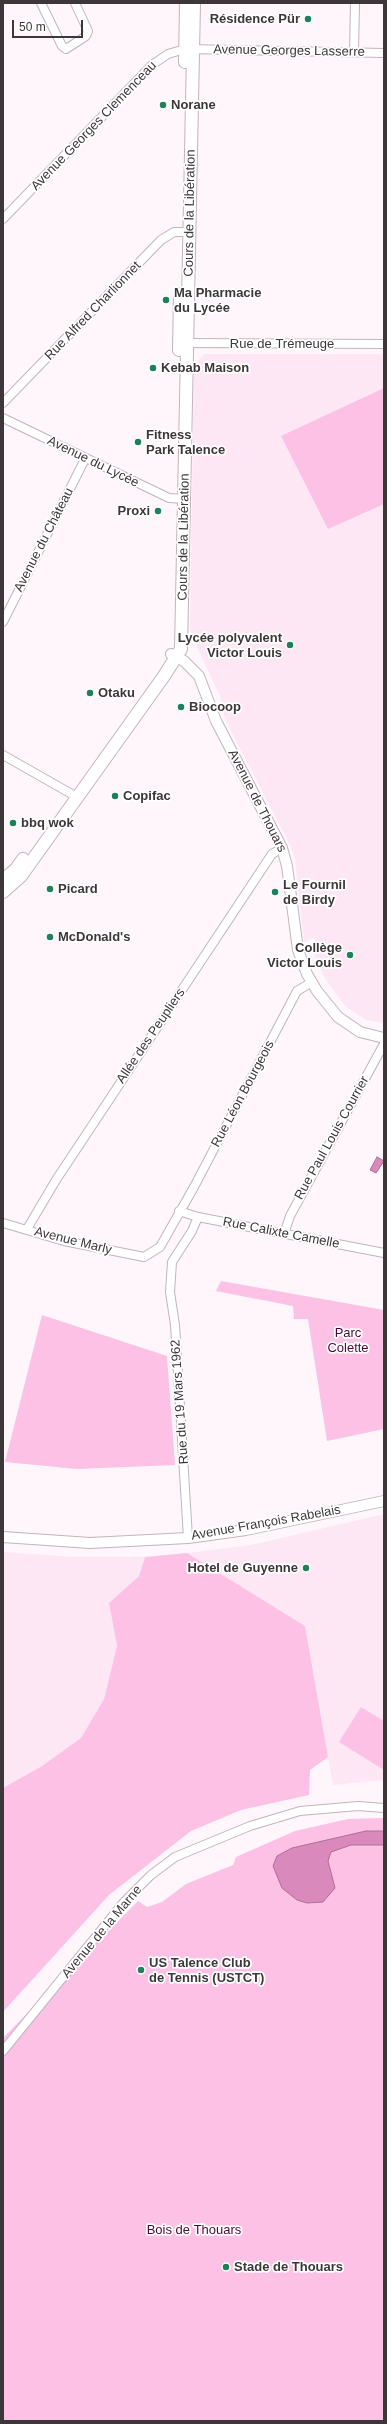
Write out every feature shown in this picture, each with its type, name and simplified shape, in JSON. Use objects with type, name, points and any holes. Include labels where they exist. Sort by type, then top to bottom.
[{"type":"main road","name":"Cours de la Libération","points":[[3,880],[16,869],[74,795],[174,656],[181,500],[184,343],[189,49],[186,3]]},
{"type":"main road","name":"Cours de la Libération","points":[[189,49],[194,3]]},
{"type":"main road","name":"Cours de la Libération","points":[[3,892],[21,876],[74,795]]},
{"type":"street","points":[[41,3],[62,46],[66,49],[86,36],[88,31],[75,3]]},
{"type":"street","points":[[354,52],[355,3]]},
{"type":"street","name":"Avenue Georges Lasserre","points":[[189,49],[384,53]]},
{"type":"street","name":"Avenue Georges Clemenceau","points":[[3,219],[160,57],[189,49]]},
{"type":"street","name":"Rue Alfred Charlionnet","points":[[3,403],[161,240],[174,232],[186,232]]},
{"type":"street","name":"Rue de Trémeuge","points":[[184,343],[384,344]]},
{"type":"street","name":"Avenue du Lycée","points":[[3,418],[85,458],[181,500]]},
{"type":"street","name":"Avenue du Château","points":[[3,622],[85,458]]},
{"type":"street","name":"Avenue de Thouars","points":[[174,656],[190,666],[199,676],[216,721],[282,848],[287,866],[298,950],[312,982],[333,1011],[348,1025],[368,1035],[384,1038]]},
{"type":"street","points":[[3,755],[74,795]]},
{"type":"street","name":"Allée des Peupliers","points":[[27,1229],[63,1169],[272,854],[282,848]]},
{"type":"street","name":"Rue Léon Bourgeois","points":[[144,1257],[160,1247],[179,1211],[194,1187],[297,991],[312,982]]},
{"type":"street","name":"Rue Paul Louis Courrier","points":[[284,1234],[290,1216],[384,1044]]},
{"type":"street","name":"Rue Calixte Camelle","points":[[179,1211],[198,1217],[384,1253]]},
{"type":"street","name":"Rue du 19 Mars 1962","points":[[188,1538],[175,1325],[170,1292],[171,1266],[179,1250],[192,1231],[198,1217]]},
{"type":"street","name":"Avenue Marly","points":[[3,1223],[64,1241],[144,1257]]},
{"type":"street","name":"Avenue François Rabelais","points":[[3,1537],[90,1543],[188,1538],[246,1530],[384,1501]]},
{"type":"street","name":"Avenue de la Marne","points":[[3,2051],[124,1902],[151,1875],[176,1857],[250,1826],[300,1811],[358,1806],[384,1808]]},
{"type":"shaded area","name":"Lycée polyvalent Victor Louis","points":[[204,354],[384,354],[384,1023],[366,1020],[345,1006],[326,980],[318,964],[312,947],[317,945],[314,938],[304,942],[295,858],[290,845],[225,719],[220,696],[190,629],[194,365]]},
{"type":"shaded area","points":[[377,1157],[384,1161],[376,1173],[370,1170]]},
{"type":"shaded area","points":[[384,1514],[384,1780],[333,1785],[305,1626],[187,1553],[251,1545]]},
{"type":"shaded area","points":[[3,1552],[74,1557],[145,1557],[139,1576],[109,1603],[117,1646],[104,1699],[81,1738],[42,1766],[3,1788]]},
{"type":"shaded area","points":[[366,1831],[384,1831],[384,1845],[351,1845],[331,1852],[328,1861],[335,1888],[323,1902],[307,1903],[297,1900],[282,1888],[273,1866],[277,1856],[292,1848]]},
{"type":"green space","points":[[384,388],[384,504],[328,529],[281,436]]},
{"type":"green space","name":"Parc Colette","points":[[221,1281],[384,1310],[384,1429],[327,1441],[308,1319],[294,1319],[293,1306],[216,1291]]},
{"type":"green space","points":[[42,1315],[167,1356],[175,1465],[77,1469],[5,1462]]},
{"type":"green space","points":[[187,1553],[305,1626],[328,1757],[310,1770],[309,1795],[241,1810],[191,1831],[109,1895],[3,2012],[3,1788],[42,1766],[81,1738],[104,1699],[117,1646],[109,1603],[139,1576],[145,1557]]},
{"type":"green space","points":[[361,1707],[384,1721],[384,1770],[339,1742]]},
{"type":"green space","name":"Bois de Thouars","points":[[384,1818],[384,2421],[3,2421],[3,2038],[138,1901],[147,1907],[162,1902],[186,1884],[233,1865],[236,1857],[295,1831],[348,1819]]},
{"type":"place","name":"Résidence Pür","points":[[308,19]]},
{"type":"place","name":"Norane","points":[[163,105]]},
{"type":"place","name":"Ma Pharmacie du Lycée","points":[[166,300]]},
{"type":"place","name":"Kebab Maison","points":[[153,368]]},
{"type":"place","name":"Fitness Park Talence","points":[[138,442]]},
{"type":"place","name":"Proxi","points":[[158,511]]},
{"type":"place","name":"Lycée polyvalent Victor Louis","points":[[290,645]]},
{"type":"place","name":"Otaku","points":[[90,693]]},
{"type":"place","name":"Biocoop","points":[[181,707]]},
{"type":"place","name":"Copifac","points":[[115,796]]},
{"type":"place","name":"bbq wok","points":[[13,823]]},
{"type":"place","name":"Picard","points":[[50,889]]},
{"type":"place","name":"Le Fournil de Birdy","points":[[275,892]]},
{"type":"place","name":"McDonald's","points":[[50,937]]},
{"type":"place","name":"Collège Victor Louis","points":[[350,955]]},
{"type":"place","name":"Hotel de Guyenne","points":[[306,1568]]},
{"type":"place","name":"US Talence Club de Tennis (USTCT)","points":[[141,1970]]},
{"type":"place","name":"Stade de Thouars","points":[[226,2267]]}]
